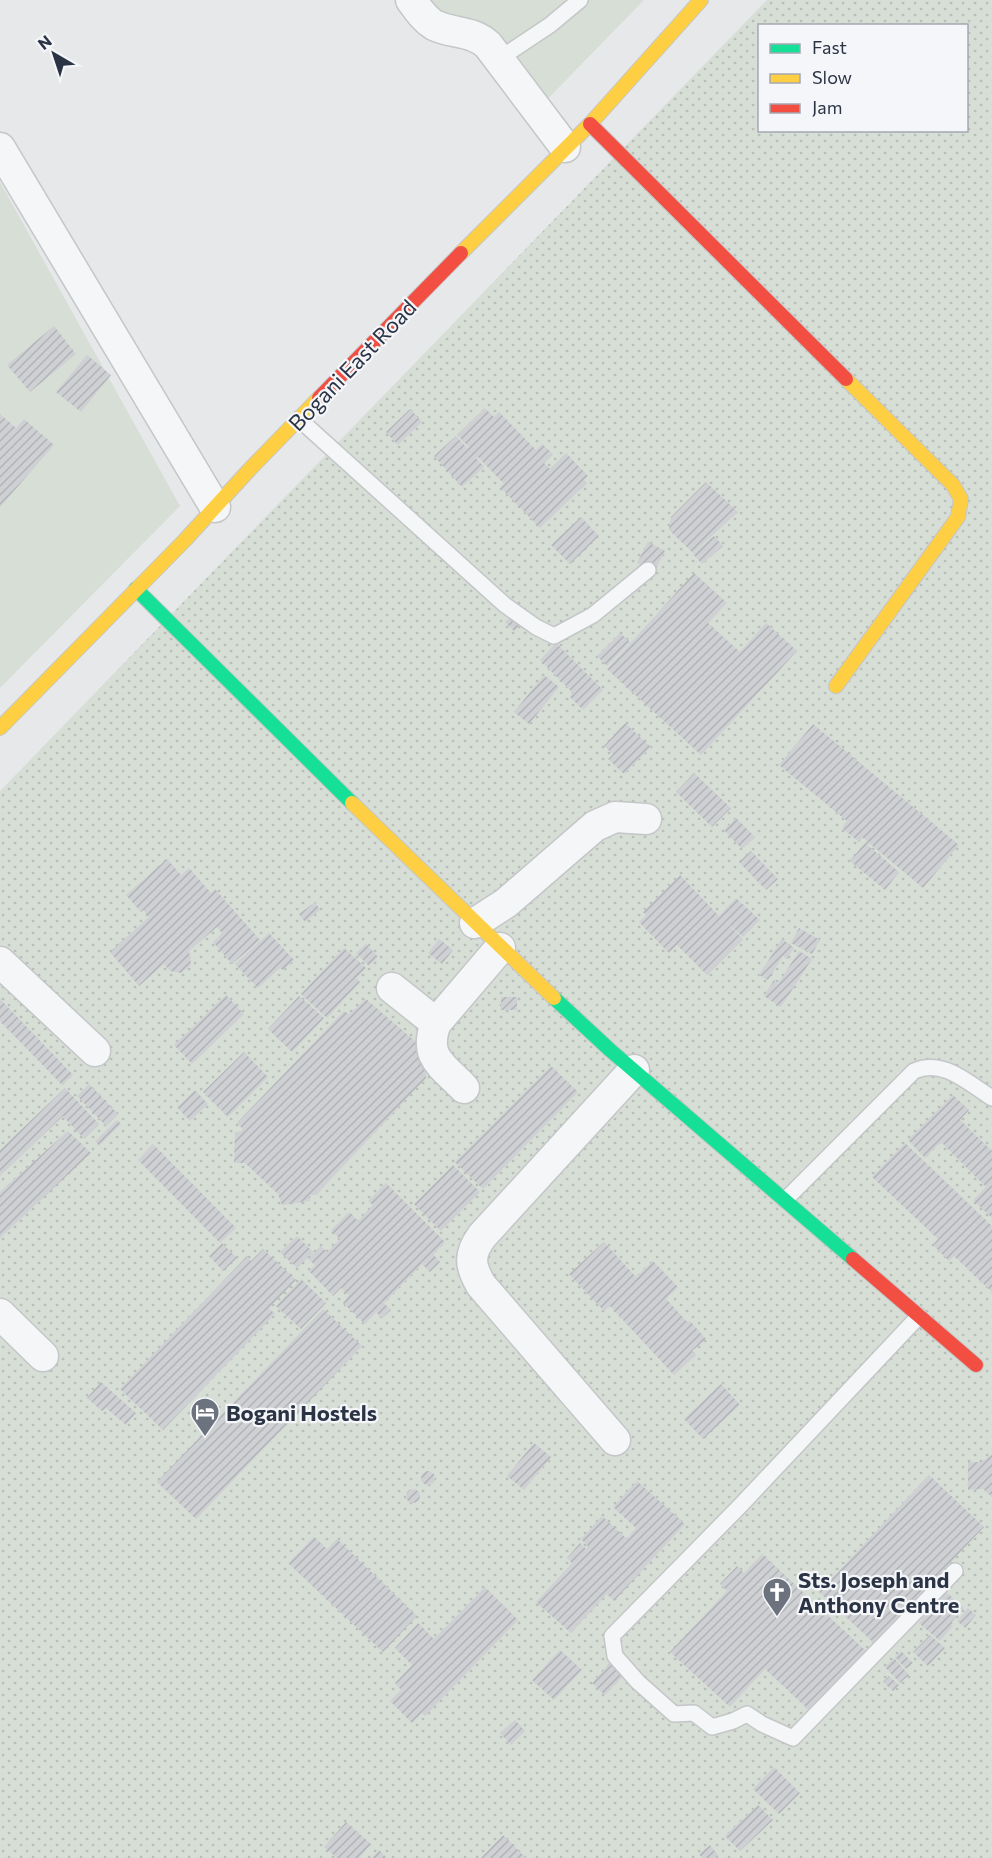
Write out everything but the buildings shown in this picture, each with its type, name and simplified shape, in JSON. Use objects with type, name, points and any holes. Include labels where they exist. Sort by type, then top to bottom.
[{"type":"street","points":[[411,0],[429,22],[441,28],[476,36],[488,45],[565,147]]},
{"type":"street","name":"Bogani East Road","points":[[0,728],[299,419],[590,124],[701,0]]},
{"type":"street","points":[[590,124],[954,485],[961,499],[961,508],[954,522],[836,686]]},
{"type":"street","points":[[0,148],[215,507]]},
{"type":"street","points":[[136,589],[500,948],[634,1070],[976,1365]]},
{"type":"street","points":[[474,923],[506,903],[595,826],[615,817],[646,819]]},
{"type":"street","points":[[464,1088],[439,1062],[431,1049],[431,1037],[436,1023],[500,948]]},
{"type":"street","points":[[0,962],[95,1051]]},
{"type":"street","points":[[392,988],[436,1023]]},
{"type":"street","points":[[615,1440],[481,1285],[473,1271],[472,1261],[476,1245],[482,1236],[634,1070]]},
{"type":"street","points":[[0,1314],[43,1356]]},
{"type":"lane","points":[[499,58],[550,25],[580,0]]},
{"type":"lane","points":[[299,419],[506,604],[536,627],[554,636],[592,615],[648,570]]},
{"type":"lane","points":[[785,1200],[915,1071],[925,1066],[950,1071],[992,1098]]},
{"type":"lane","points":[[919,1316],[739,1508],[612,1636],[615,1656],[638,1682],[674,1714],[694,1713],[711,1726],[733,1721],[747,1714],[762,1724],[793,1738],[955,1572]]},
{"type":"shaded area","points":[[431,0],[644,0],[527,120]]},
{"type":"shaded area","points":[[767,0],[992,0],[992,1858],[0,1858],[0,791]]},
{"type":"shaded area","points":[[0,182],[180,506],[0,688]]},
{"type":"traffic: fast","points":[[136,589],[352,803]]},
{"type":"traffic: fast","points":[[554,998],[610,1050],[853,1259]]},
{"type":"traffic: slow","points":[[461,253],[590,124],[701,0]]},
{"type":"traffic: slow","points":[[836,686],[958,517],[961,499],[953,485],[846,379]]},
{"type":"traffic: slow","points":[[0,728],[185,540],[319,398]]},
{"type":"traffic: slow","points":[[352,803],[554,998]]},
{"type":"traffic: jam","points":[[590,124],[846,379]]},
{"type":"traffic: jam","points":[[319,398],[461,253]]},
{"type":"traffic: jam","points":[[853,1259],[976,1365]]},
{"type":"place","name":"Bogani Hostels","points":[[205,1438]]},
{"type":"place","name":"Sts. Joseph and Anthony Centre","points":[[777,1618]]}]
